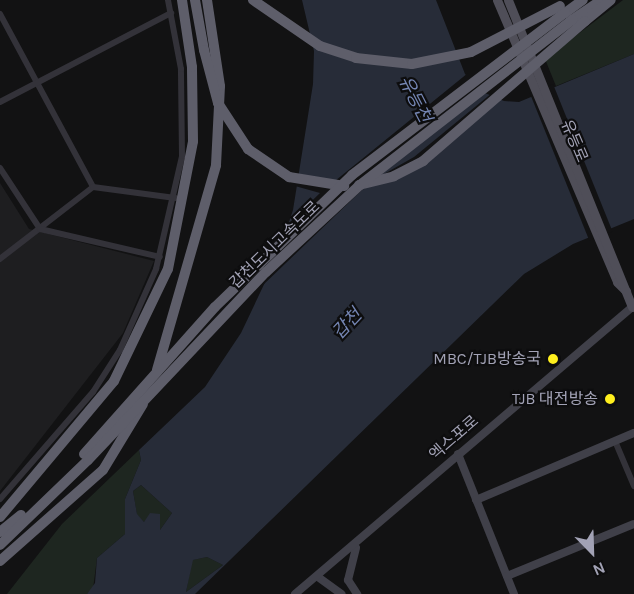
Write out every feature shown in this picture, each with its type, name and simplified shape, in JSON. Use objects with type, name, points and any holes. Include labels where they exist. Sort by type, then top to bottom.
[{"type":"highway","points":[[0,517],[114,381],[168,269],[193,141],[192,68],[182,0]]},
{"type":"highway","points":[[195,0],[204,50],[218,103],[248,149],[304,182],[356,186],[394,176],[423,161],[611,0]]},
{"type":"highway","points":[[0,561],[103,470],[130,433],[171,339],[210,195],[219,134],[219,70],[207,0]]},
{"type":"highway","points":[[253,0],[320,46],[365,60],[412,64],[471,52],[566,13],[570,0]]},
{"type":"highway","name":"갑천도시고속도로","points":[[0,545],[86,457],[215,307],[352,176],[583,0]]},
{"type":"highway","name":"갑천도시고속도로","points":[[566,13],[602,0]]},
{"type":"highway","name":"갑천도시고속도로","points":[[0,532],[86,457]]},
{"type":"main road","name":"유등로","points":[[497,0],[617,282],[626,291]]},
{"type":"main road","name":"유등로","points":[[508,0],[633,309]]},
{"type":"street","points":[[0,499],[62,430],[120,350],[160,256],[175,198],[184,108],[168,0]]},
{"type":"street","points":[[0,102],[171,13]]},
{"type":"street","points":[[0,14],[93,186]]},
{"type":"street","points":[[0,168],[40,229],[160,256]]},
{"type":"street","points":[[0,259],[93,186],[175,198]]},
{"type":"street","name":"엑스포로","points":[[295,594],[358,544],[458,454],[633,309]]},
{"type":"street","points":[[476,500],[634,433]]},
{"type":"street","points":[[615,441],[634,486]]},
{"type":"street","points":[[458,454],[514,594]]},
{"type":"street","points":[[507,576],[634,524]]},
{"type":"street","points":[[357,594],[348,571],[358,544]]},
{"type":"street","points":[[318,577],[342,594]]},
{"type":"shaded area","points":[[623,0],[634,0],[634,54],[556,86],[545,59]]},
{"type":"shaded area","points":[[0,183],[29,229],[154,261],[123,333],[0,491]]},
{"type":"shaded area","points":[[139,450],[141,460],[125,499],[128,525],[125,534],[97,558],[93,589],[87,594],[7,594],[62,524]]},
{"type":"shaded area","points":[[141,485],[172,513],[160,530],[160,515],[144,522],[137,515],[133,491]]},
{"type":"shaded area","points":[[207,557],[223,565],[186,592],[192,560]]},
{"type":"water","points":[[302,0],[436,0],[465,74],[485,93],[504,101],[519,102],[634,54],[634,219],[573,244],[524,274],[195,594],[87,594],[95,583],[97,558],[125,534],[125,499],[141,460],[139,450],[205,387],[241,333],[278,255],[293,210],[313,84],[314,51]],"holes":[[[141,485],[172,513],[160,530],[160,514],[150,513],[144,522],[137,514],[133,491]],[[207,557],[223,565],[186,592],[193,560]]]},
{"type":"pier","points":[[468,73],[485,90],[377,178],[414,157],[492,93],[500,96],[422,162],[363,189],[262,286],[283,229],[320,193],[295,186],[297,177],[330,185]]},
{"type":"pier","points":[[553,84],[613,231],[589,241],[530,93]]},
{"type":"place","name":"MBC/TJB방송국","points":[[553,359]]},
{"type":"place","name":"TJB 대전방송","points":[[610,399]]},
{"type":"water label","name":"유등천","points":[[415,99]]},
{"type":"water label","name":"갑천","points":[[347,324]]}]
